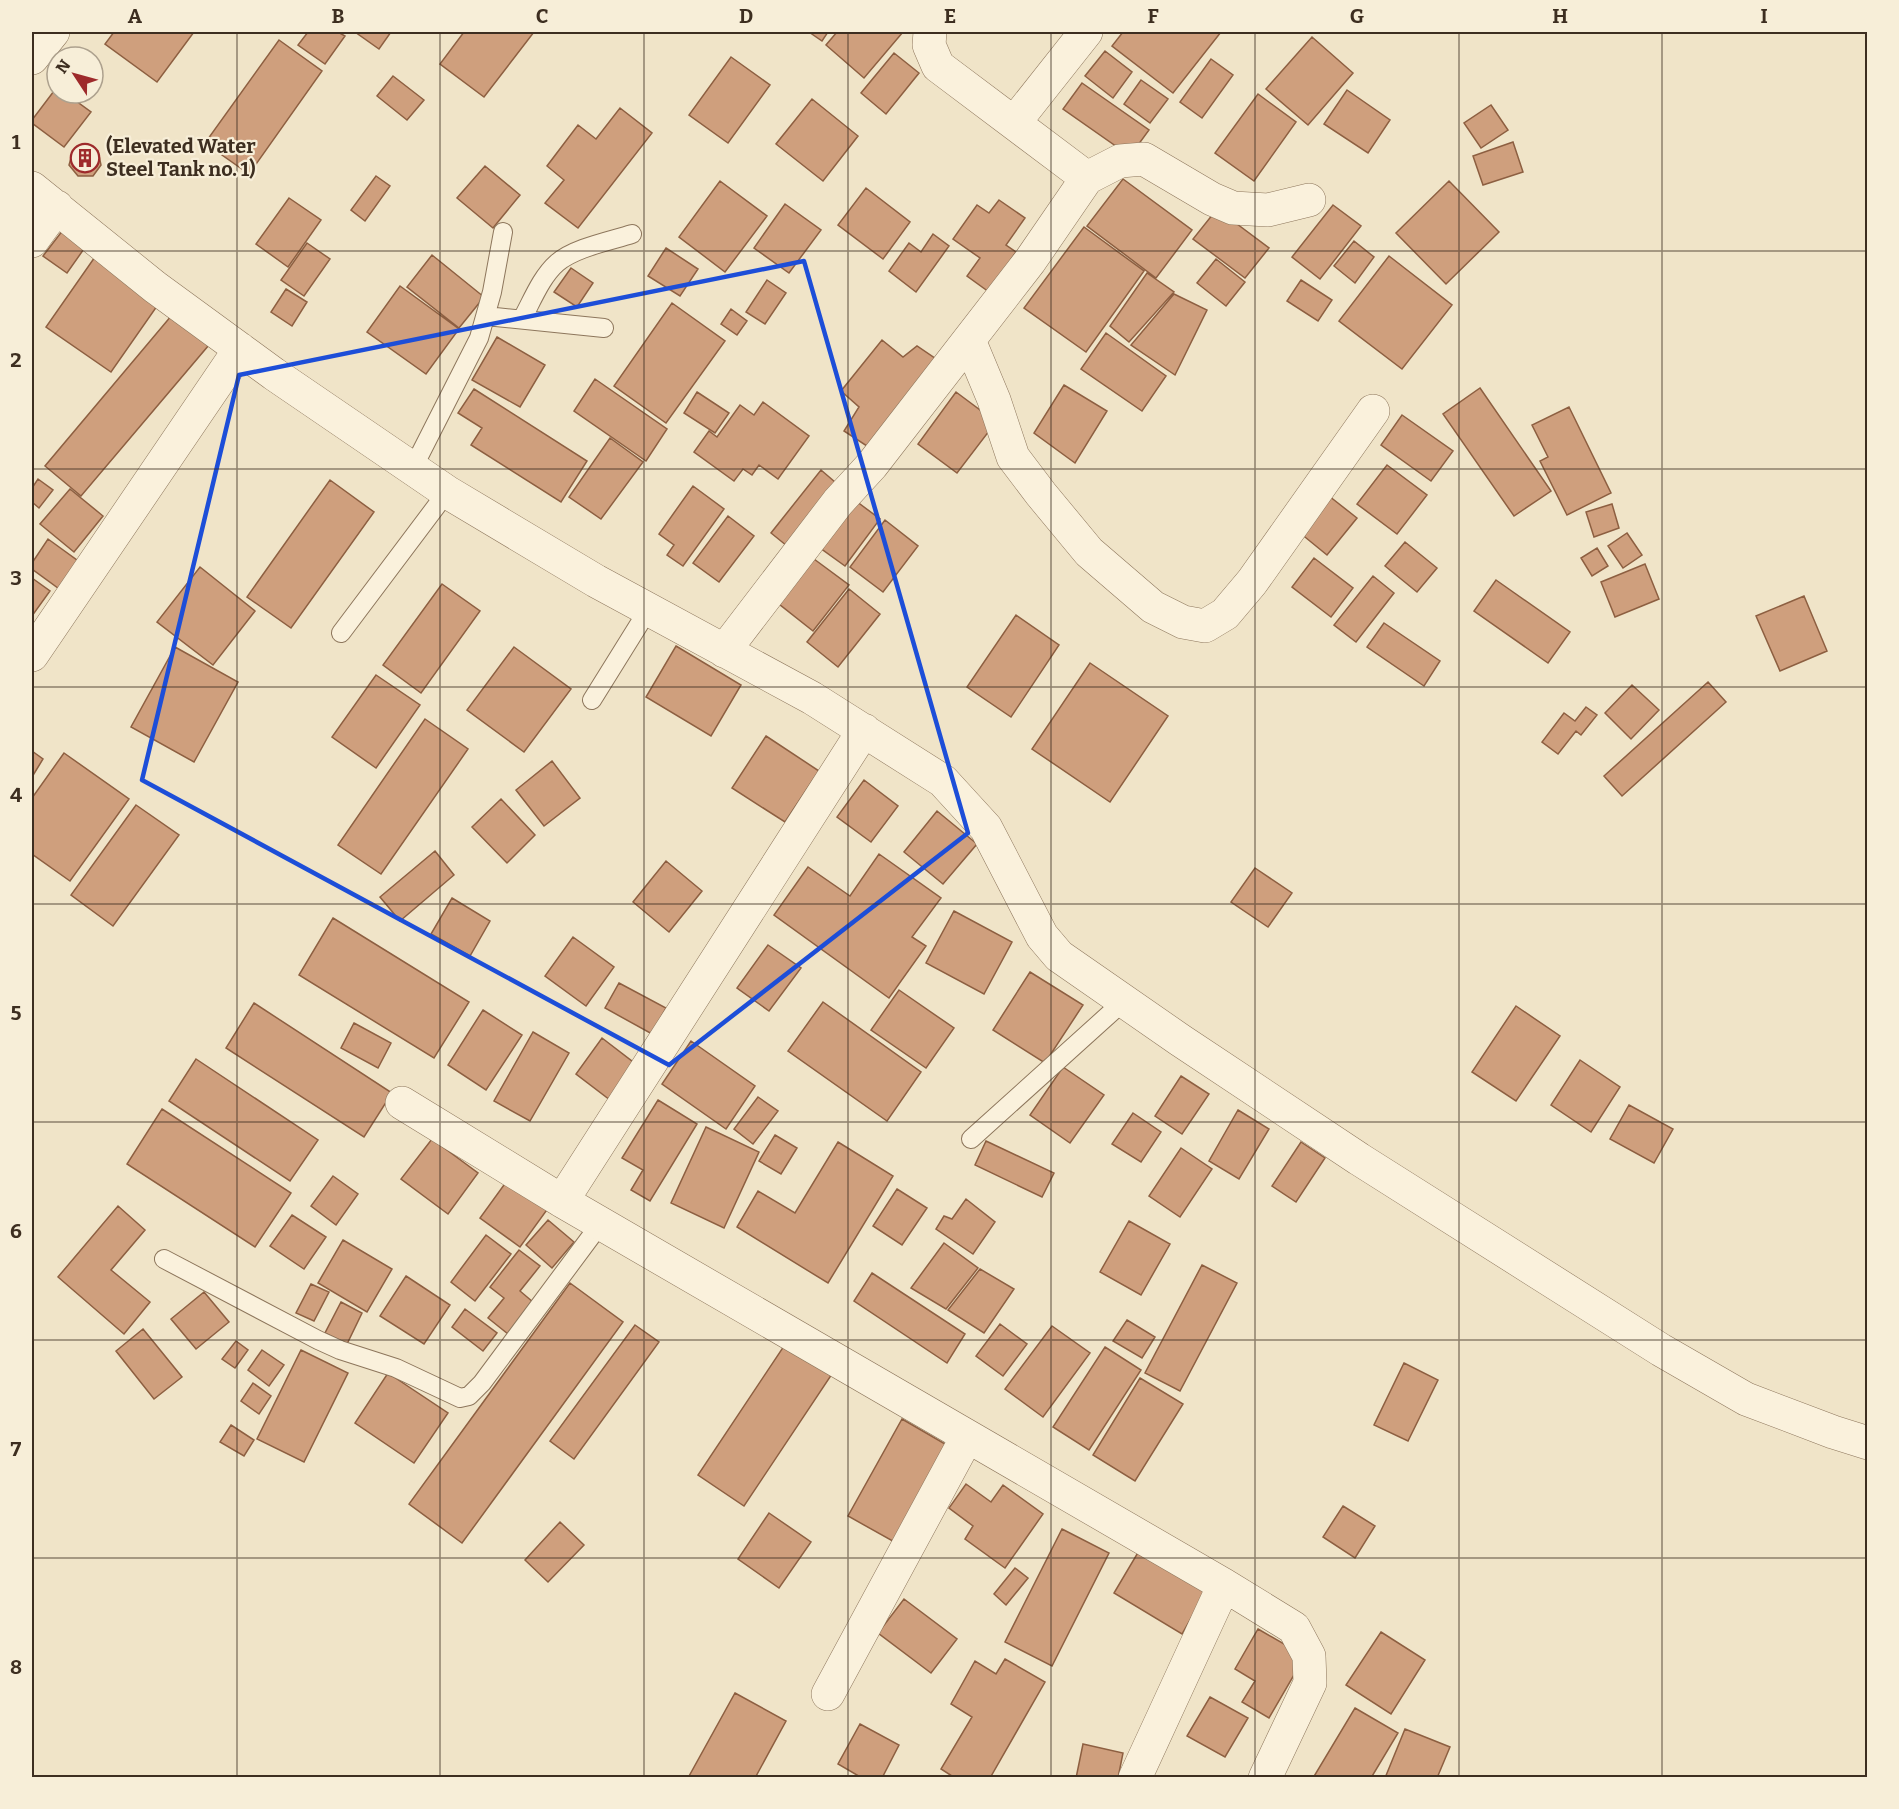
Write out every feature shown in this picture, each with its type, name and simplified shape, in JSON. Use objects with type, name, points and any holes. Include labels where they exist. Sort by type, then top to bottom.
[{"type":"street","points":[[32,58],[53,32]]},
{"type":"street","points":[[930,32],[929,45],[938,66],[1087,178]]},
{"type":"street","points":[[1014,123],[1086,32]]},
{"type":"street","points":[[724,651],[838,502],[872,465],[1030,261],[1087,178],[1120,161],[1144,159],[1212,199],[1233,208],[1268,210],[1309,200]]},
{"type":"street","points":[[32,188],[155,287],[240,349],[447,492],[648,610],[812,698],[943,781],[986,828],[1042,936],[1059,956],[1124,1001],[1359,1159],[1661,1350],[1746,1399],[1868,1443]]},
{"type":"street","points":[[32,242],[57,207]]},
{"type":"street","points":[[969,340],[994,400],[1013,457],[1041,494],[1089,552],[1153,607],[1183,622],[1205,626],[1225,614],[1252,582],[1373,411]]},
{"type":"street","points":[[32,655],[240,349]]},
{"type":"street","points":[[562,1201],[864,730]]},
{"type":"street","points":[[402,1104],[562,1201],[1224,1585],[1294,1628],[1309,1656],[1310,1683],[1265,1778]]},
{"type":"street","points":[[828,1694],[967,1437]]},
{"type":"street","points":[[1134,1778],[1224,1585]]},
{"type":"lane","points":[[413,468],[478,338],[492,292],[503,232]]},
{"type":"lane","points":[[522,319],[542,282],[557,263],[576,252],[632,234]]},
{"type":"lane","points":[[486,316],[604,328]]},
{"type":"lane","points":[[341,633],[447,492]]},
{"type":"lane","points":[[592,700],[648,610]]},
{"type":"lane","points":[[971,1138],[1124,1001]]},
{"type":"lane","points":[[164,1259],[325,1343],[396,1368],[460,1398],[470,1396],[483,1383],[601,1223]]},
{"type":"highlighted area","points":[[804,261],[968,833],[669,1065],[142,780],[239,375]]},
{"type":"building","points":[[114,32],[194,32],[157,82],[105,44]]},
{"type":"building","points":[[308,32],[338,32],[345,36],[325,64],[298,45]]},
{"type":"building","points":[[355,32],[391,32],[379,49]]},
{"type":"building","points":[[464,32],[534,32],[484,97],[440,64]]},
{"type":"building","points":[[809,32],[828,32],[822,41]]},
{"type":"building","points":[[837,32],[903,32],[864,78],[826,45]]},
{"type":"building","points":[[1123,32],[1221,32],[1173,93],[1112,46]]},
{"type":"building","points":[[1312,37],[1353,73],[1308,125],[1266,89]]},
{"type":"building","points":[[279,40],[322,71],[249,174],[205,143]]},
{"type":"building","points":[[1105,51],[1132,72],[1113,98],[1085,76]]},
{"type":"building","points":[[894,53],[919,73],[886,114],[861,93]]},
{"type":"building","points":[[731,57],[770,85],[728,143],[689,115]]},
{"type":"building","points":[[1211,59],[1233,75],[1202,118],[1180,102]]},
{"type":"building","points":[[393,76],[424,100],[407,120],[377,96]]},
{"type":"building","points":[[1141,80],[1168,99],[1150,123],[1124,104]]},
{"type":"building","points":[[1082,83],[1149,130],[1130,156],[1063,109]]},
{"type":"building","points":[[1347,90],[1390,120],[1368,153],[1324,124]]},
{"type":"building","points":[[1258,94],[1296,122],[1254,181],[1215,153]]},
{"type":"building","points":[[812,99],[858,136],[823,181],[776,144]]},
{"type":"building","points":[[45,103],[45,105],[81,105],[91,112],[64,147],[32,123]]},
{"type":"building","points":[[1491,105],[1508,130],[1481,148],[1464,123]]},
{"type":"building","points":[[620,108],[652,133],[578,228],[545,203],[564,180],[547,166],[578,125],[596,139]]},
{"type":"building","points":[[1513,142],[1523,172],[1483,185],[1473,156]]},
{"type":"building","name":"(Elevated Water Steel Tank no. 1)","points":[[86,145],[98,151],[101,165],[93,176],[78,176],[69,165],[73,151]]},
{"type":"building","points":[[485,166],[520,195],[493,228],[457,198]]},
{"type":"building","points":[[376,176],[390,186],[365,221],[351,210]]},
{"type":"building","points":[[1123,179],[1192,230],[1156,278],[1087,226]]},
{"type":"building","points":[[720,181],[767,216],[725,272],[679,237]]},
{"type":"building","points":[[1449,181],[1499,232],[1446,284],[1396,233]]},
{"type":"building","points":[[866,188],[910,222],[883,259],[838,225]]},
{"type":"building","points":[[289,198],[321,220],[288,267],[256,244]]},
{"type":"building","points":[[999,200],[1025,218],[1006,245],[1016,252],[989,292],[967,276],[980,258],[953,239],[977,205],[989,213]]},
{"type":"building","points":[[785,204],[821,230],[789,273],[754,248]]},
{"type":"building","points":[[1333,205],[1361,226],[1320,279],[1292,257]]},
{"type":"building","points":[[1217,209],[1269,248],[1245,278],[1193,239]]},
{"type":"building","points":[[1084,227],[1144,271],[1086,352],[1024,308]]},
{"type":"building","points":[[63,230],[86,246],[67,273],[43,256]]},
{"type":"building","points":[[933,234],[949,246],[916,292],[889,271],[909,243],[921,252]]},
{"type":"building","points":[[1354,241],[1374,257],[1355,283],[1334,266]]},
{"type":"building","points":[[307,243],[330,259],[304,296],[281,280]]},
{"type":"building","points":[[666,248],[698,269],[680,296],[648,276]]},
{"type":"building","points":[[97,254],[162,299],[111,372],[46,327]]},
{"type":"building","points":[[432,255],[484,297],[459,328],[407,287]]},
{"type":"building","points":[[1389,256],[1452,305],[1402,369],[1339,321]]},
{"type":"building","points":[[1216,259],[1245,282],[1226,306],[1197,283]]},
{"type":"building","points":[[571,268],[593,283],[577,307],[554,292]]},
{"type":"building","points":[[1147,273],[1174,292],[1129,342],[1110,326]]},
{"type":"building","points":[[767,280],[786,293],[765,324],[746,312]]},
{"type":"building","points":[[1301,280],[1332,300],[1318,321],[1287,301]]},
{"type":"building","points":[[400,286],[459,329],[426,374],[367,332]]},
{"type":"building","points":[[286,289],[307,302],[292,326],[271,312]]},
{"type":"building","points":[[1174,294],[1207,310],[1175,375],[1131,345]]},
{"type":"building","points":[[672,303],[725,341],[666,423],[614,386]]},
{"type":"building","points":[[177,309],[214,339],[81,496],[45,466]]},
{"type":"building","points":[[731,309],[747,321],[737,335],[721,324]]},
{"type":"building","points":[[1106,333],[1166,376],[1142,411],[1081,369]]},
{"type":"building","points":[[497,337],[545,365],[520,407],[472,380]]},
{"type":"building","points":[[882,340],[903,357],[917,346],[942,363],[876,452],[844,431],[859,407],[841,391]]},
{"type":"building","points":[[595,379],[667,429],[646,461],[574,411]]},
{"type":"building","points":[[1064,385],[1107,411],[1075,463],[1034,433]]},
{"type":"building","points":[[1480,388],[1551,491],[1514,516],[1443,414]]},
{"type":"building","points":[[474,389],[587,461],[561,502],[471,445],[482,428],[458,413]]},
{"type":"building","points":[[697,392],[729,413],[715,433],[684,413]]},
{"type":"building","points":[[956,392],[996,422],[957,473],[918,444]]},
{"type":"building","points":[[763,402],[809,436],[778,479],[759,465],[752,475],[743,469],[734,481],[694,452],[709,431],[717,437],[740,405],[754,415]]},
{"type":"building","points":[[1569,407],[1611,493],[1567,515],[1540,461],[1548,457],[1532,425]]},
{"type":"building","points":[[1402,415],[1453,451],[1431,481],[1381,445]]},
{"type":"building","points":[[610,438],[643,462],[601,519],[569,497]]},
{"type":"building","points":[[1387,465],[1427,495],[1397,534],[1357,504]]},
{"type":"building","points":[[821,470],[842,488],[792,550],[771,533]]},
{"type":"building","points":[[38,479],[53,490],[39,508],[32,502],[32,488]]},
{"type":"building","points":[[330,480],[374,512],[291,628],[247,597]]},
{"type":"building","points":[[693,486],[724,509],[683,566],[667,555],[674,545],[659,534]]},
{"type":"building","points":[[70,489],[103,516],[74,552],[40,524]]},
{"type":"building","points":[[1329,496],[1357,518],[1327,555],[1300,533]]},
{"type":"building","points":[[852,498],[880,519],[845,566],[816,545]]},
{"type":"building","points":[[1612,504],[1619,528],[1594,537],[1586,512]]},
{"type":"building","points":[[728,516],[754,536],[719,582],[693,563]]},
{"type":"building","points":[[885,520],[918,546],[883,592],[850,567]]},
{"type":"building","points":[[1627,533],[1642,555],[1623,568],[1608,546]]},
{"type":"building","points":[[48,539],[81,563],[62,591],[32,569],[32,563]]},
{"type":"building","points":[[1405,542],[1437,568],[1417,592],[1385,566]]},
{"type":"building","points":[[1597,548],[1608,566],[1592,576],[1581,558]]},
{"type":"building","points":[[1314,558],[1353,588],[1331,617],[1292,587]]},
{"type":"building","points":[[814,559],[849,585],[813,631],[779,604]]},
{"type":"building","points":[[1645,564],[1659,599],[1615,617],[1601,582]]},
{"type":"building","points":[[200,567],[255,611],[213,665],[157,622]]},
{"type":"building","points":[[1373,576],[1394,593],[1356,642],[1334,625]]},
{"type":"building","points":[[32,578],[50,591],[32,616]]},
{"type":"building","points":[[1496,580],[1570,632],[1548,663],[1474,611]]},
{"type":"building","points":[[442,584],[480,611],[421,693],[383,665]]},
{"type":"building","points":[[849,589],[880,614],[838,667],[807,642]]},
{"type":"building","points":[[1804,596],[1827,651],[1780,671],[1756,616]]},
{"type":"building","points":[[1016,615],[1059,645],[1011,717],[967,687]]},
{"type":"building","points":[[1384,623],[1440,661],[1424,686],[1367,647]]},
{"type":"building","points":[[676,646],[741,685],[711,736],[646,697]]},
{"type":"building","points":[[175,647],[238,682],[194,762],[131,727]]},
{"type":"building","points":[[514,647],[571,689],[524,752],[467,710]]},
{"type":"building","points":[[1090,663],[1168,716],[1110,802],[1032,749]]},
{"type":"building","points":[[376,675],[420,705],[376,768],[332,737]]},
{"type":"building","points":[[1708,682],[1726,702],[1622,796],[1604,776]]},
{"type":"building","points":[[1632,685],[1659,710],[1631,739],[1605,713]]},
{"type":"building","points":[[1586,707],[1597,715],[1581,735],[1576,731],[1558,754],[1542,742],[1564,713],[1575,721]]},
{"type":"building","points":[[425,719],[468,749],[381,874],[338,845]]},
{"type":"building","points":[[766,736],[819,771],[785,822],[732,788]]},
{"type":"building","points":[[32,751],[43,759],[32,777]]},
{"type":"building","points":[[64,753],[129,799],[70,881],[32,854],[32,798]]},
{"type":"building","points":[[552,761],[580,798],[544,826],[516,790]]},
{"type":"building","points":[[864,780],[898,806],[871,842],[837,817]]},
{"type":"building","points":[[501,799],[535,835],[507,863],[472,827]]},
{"type":"building","points":[[136,805],[179,835],[113,926],[71,895]]},
{"type":"building","points":[[937,811],[977,844],[943,884],[904,852]]},
{"type":"building","points":[[435,851],[454,875],[400,921],[380,897]]},
{"type":"building","points":[[879,854],[941,898],[912,937],[926,946],[889,998],[774,915],[808,867],[850,896]]},
{"type":"building","points":[[666,861],[702,891],[669,932],[633,902]]},
{"type":"building","points":[[1255,868],[1292,893],[1268,927],[1231,902]]},
{"type":"building","points":[[452,898],[490,921],[470,956],[431,934]]},
{"type":"building","points":[[954,911],[1012,942],[984,994],[926,963]]},
{"type":"building","points":[[333,918],[469,1002],[434,1058],[299,975]]},
{"type":"building","points":[[573,937],[614,967],[586,1006],[545,976]]},
{"type":"building","points":[[768,945],[801,968],[769,1011],[737,988]]},
{"type":"building","points":[[1030,972],[1083,1005],[1045,1063],[993,1030]]},
{"type":"building","points":[[619,983],[666,1008],[652,1034],[605,1008]]},
{"type":"building","points":[[899,990],[954,1028],[926,1068],[871,1030]]},
{"type":"building","points":[[823,1002],[921,1072],[887,1121],[788,1051]]},
{"type":"building","points":[[254,1003],[392,1093],[364,1137],[226,1048]]},
{"type":"building","points":[[1516,1006],[1560,1036],[1516,1101],[1472,1072]]},
{"type":"building","points":[[483,1010],[522,1035],[486,1090],[448,1065]]},
{"type":"building","points":[[354,1023],[391,1043],[378,1068],[341,1048]]},
{"type":"building","points":[[533,1032],[569,1053],[530,1121],[494,1101]]},
{"type":"building","points":[[602,1038],[637,1065],[610,1100],[576,1074]]},
{"type":"building","points":[[691,1041],[755,1086],[726,1129],[662,1084]]},
{"type":"building","points":[[196,1059],[318,1140],[290,1181],[169,1101]]},
{"type":"building","points":[[1580,1060],[1620,1087],[1591,1132],[1551,1105]]},
{"type":"building","points":[[1063,1067],[1104,1095],[1070,1143],[1030,1115]]},
{"type":"building","points":[[1181,1076],[1209,1094],[1182,1134],[1155,1116]]},
{"type":"building","points":[[758,1097],[778,1111],[753,1144],[734,1129]]},
{"type":"building","points":[[658,1100],[697,1124],[650,1201],[631,1190],[643,1170],[622,1158]]},
{"type":"building","points":[[1629,1105],[1673,1129],[1654,1163],[1610,1139]]},
{"type":"building","points":[[162,1109],[291,1193],[255,1247],[127,1164]]},
{"type":"building","points":[[1238,1110],[1269,1129],[1239,1179],[1209,1161]]},
{"type":"building","points":[[1133,1113],[1161,1132],[1141,1162],[1112,1144]]},
{"type":"building","points":[[706,1127],[759,1152],[724,1228],[671,1203]]},
{"type":"building","points":[[775,1135],[797,1148],[781,1174],[759,1161]]},
{"type":"building","points":[[432,1139],[478,1173],[448,1214],[401,1179]]},
{"type":"building","points":[[986,1141],[1054,1173],[1042,1197],[975,1165]]},
{"type":"building","points":[[838,1142],[893,1176],[828,1283],[737,1227],[758,1191],[795,1213]]},
{"type":"building","points":[[1301,1142],[1325,1158],[1296,1202],[1272,1186]]},
{"type":"building","points":[[1181,1148],[1212,1169],[1180,1217],[1149,1196]]},
{"type":"building","points":[[333,1176],[358,1194],[336,1225],[311,1206]]},
{"type":"building","points":[[509,1178],[549,1207],[520,1247],[480,1218]]},
{"type":"building","points":[[897,1189],[927,1208],[902,1245],[873,1226]]},
{"type":"building","points":[[966,1199],[995,1222],[973,1254],[936,1229],[944,1216],[952,1219]]},
{"type":"building","points":[[118,1206],[145,1230],[111,1270],[150,1302],[124,1334],[58,1277]]},
{"type":"building","points":[[292,1215],[326,1237],[304,1269],[270,1246]]},
{"type":"building","points":[[548,1220],[574,1242],[552,1268],[526,1245]]},
{"type":"building","points":[[1129,1221],[1170,1244],[1141,1295],[1100,1272]]},
{"type":"building","points":[[486,1235],[511,1254],[475,1301],[451,1282]]},
{"type":"building","points":[[343,1240],[392,1269],[367,1312],[318,1283]]},
{"type":"building","points":[[944,1243],[978,1268],[946,1309],[911,1288]]},
{"type":"building","points":[[519,1250],[540,1266],[520,1291],[533,1302],[508,1334],[488,1318],[504,1298],[490,1287]]},
{"type":"building","points":[[1202,1265],[1237,1283],[1180,1391],[1145,1373]]},
{"type":"building","points":[[980,1269],[1014,1289],[984,1333],[948,1310]]},
{"type":"building","points":[[872,1273],[965,1334],[947,1363],[854,1301]]},
{"type":"building","points":[[406,1276],[450,1305],[424,1344],[380,1316]]},
{"type":"building","points":[[570,1283],[623,1322],[462,1543],[409,1504]]},
{"type":"building","points":[[311,1284],[329,1292],[314,1321],[296,1313]]},
{"type":"building","points":[[204,1292],[229,1322],[196,1349],[171,1319]]},
{"type":"building","points":[[341,1302],[362,1313],[347,1344],[325,1333]]},
{"type":"building","points":[[465,1309],[497,1333],[483,1351],[452,1327]]},
{"type":"building","points":[[1127,1320],[1155,1337],[1142,1358],[1113,1341]]},
{"type":"building","points":[[1000,1324],[1027,1344],[1003,1376],[976,1356]]},
{"type":"building","points":[[635,1325],[659,1342],[574,1459],[550,1441]]},
{"type":"building","points":[[1052,1326],[1090,1353],[1043,1417],[1005,1389]]},
{"type":"building","points":[[143,1329],[182,1377],[154,1399],[116,1351]]},
{"type":"building","points":[[788,1340],[834,1371],[744,1506],[698,1475]]},
{"type":"building","points":[[236,1341],[248,1350],[235,1368],[222,1359]]},
{"type":"building","points":[[1105,1347],[1141,1370],[1089,1450],[1053,1427]]},
{"type":"building","points":[[262,1350],[284,1365],[269,1386],[248,1370]]},
{"type":"building","points":[[301,1350],[348,1373],[304,1462],[257,1439]]},
{"type":"building","points":[[1404,1363],[1438,1380],[1408,1441],[1374,1425]]},
{"type":"building","points":[[388,1373],[448,1413],[414,1463],[355,1423]]},
{"type":"building","points":[[1140,1378],[1183,1404],[1135,1481],[1093,1455]]},
{"type":"building","points":[[253,1383],[271,1396],[259,1414],[241,1401]]},
{"type":"building","points":[[902,1419],[952,1448],[898,1544],[848,1516]]},
{"type":"building","points":[[231,1425],[254,1440],[244,1456],[220,1442]]},
{"type":"building","points":[[966,1484],[991,1502],[1003,1485],[1043,1514],[1005,1568],[965,1539],[973,1526],[949,1508]]},
{"type":"building","points":[[1343,1506],[1375,1526],[1355,1558],[1323,1537]]},
{"type":"building","points":[[769,1513],[811,1542],[779,1588],[738,1559]]},
{"type":"building","points":[[560,1522],[584,1545],[548,1582],[525,1560]]},
{"type":"building","points":[[1062,1529],[1109,1553],[1052,1666],[1005,1642]]},
{"type":"building","points":[[1143,1544],[1211,1583],[1182,1634],[1114,1593]]},
{"type":"building","points":[[1015,1568],[1028,1578],[1006,1605],[994,1594]]},
{"type":"building","points":[[904,1599],[957,1639],[931,1673],[878,1633]]},
{"type":"building","points":[[1258,1629],[1305,1656],[1269,1718],[1242,1702],[1255,1681],[1235,1669]]},
{"type":"building","points":[[1381,1632],[1425,1660],[1391,1714],[1346,1685]]},
{"type":"building","points":[[1005,1659],[1045,1682],[990,1778],[955,1778],[941,1769],[972,1717],[951,1704],[975,1661],[996,1674]]},
{"type":"building","points":[[735,1693],[786,1721],[755,1778],[688,1778]]},
{"type":"building","points":[[1210,1697],[1248,1718],[1225,1757],[1187,1736]]},
{"type":"building","points":[[1355,1708],[1398,1733],[1371,1778],[1313,1778]]},
{"type":"building","points":[[860,1724],[899,1745],[882,1778],[862,1778],[838,1764]]},
{"type":"building","points":[[1405,1729],[1450,1747],[1437,1778],[1385,1778]]},
{"type":"building","points":[[1083,1744],[1123,1753],[1118,1778],[1076,1778]]},
{"type":"place","name":"(Elevated Water Steel Tank no. 1)","points":[[85,158]]}]
